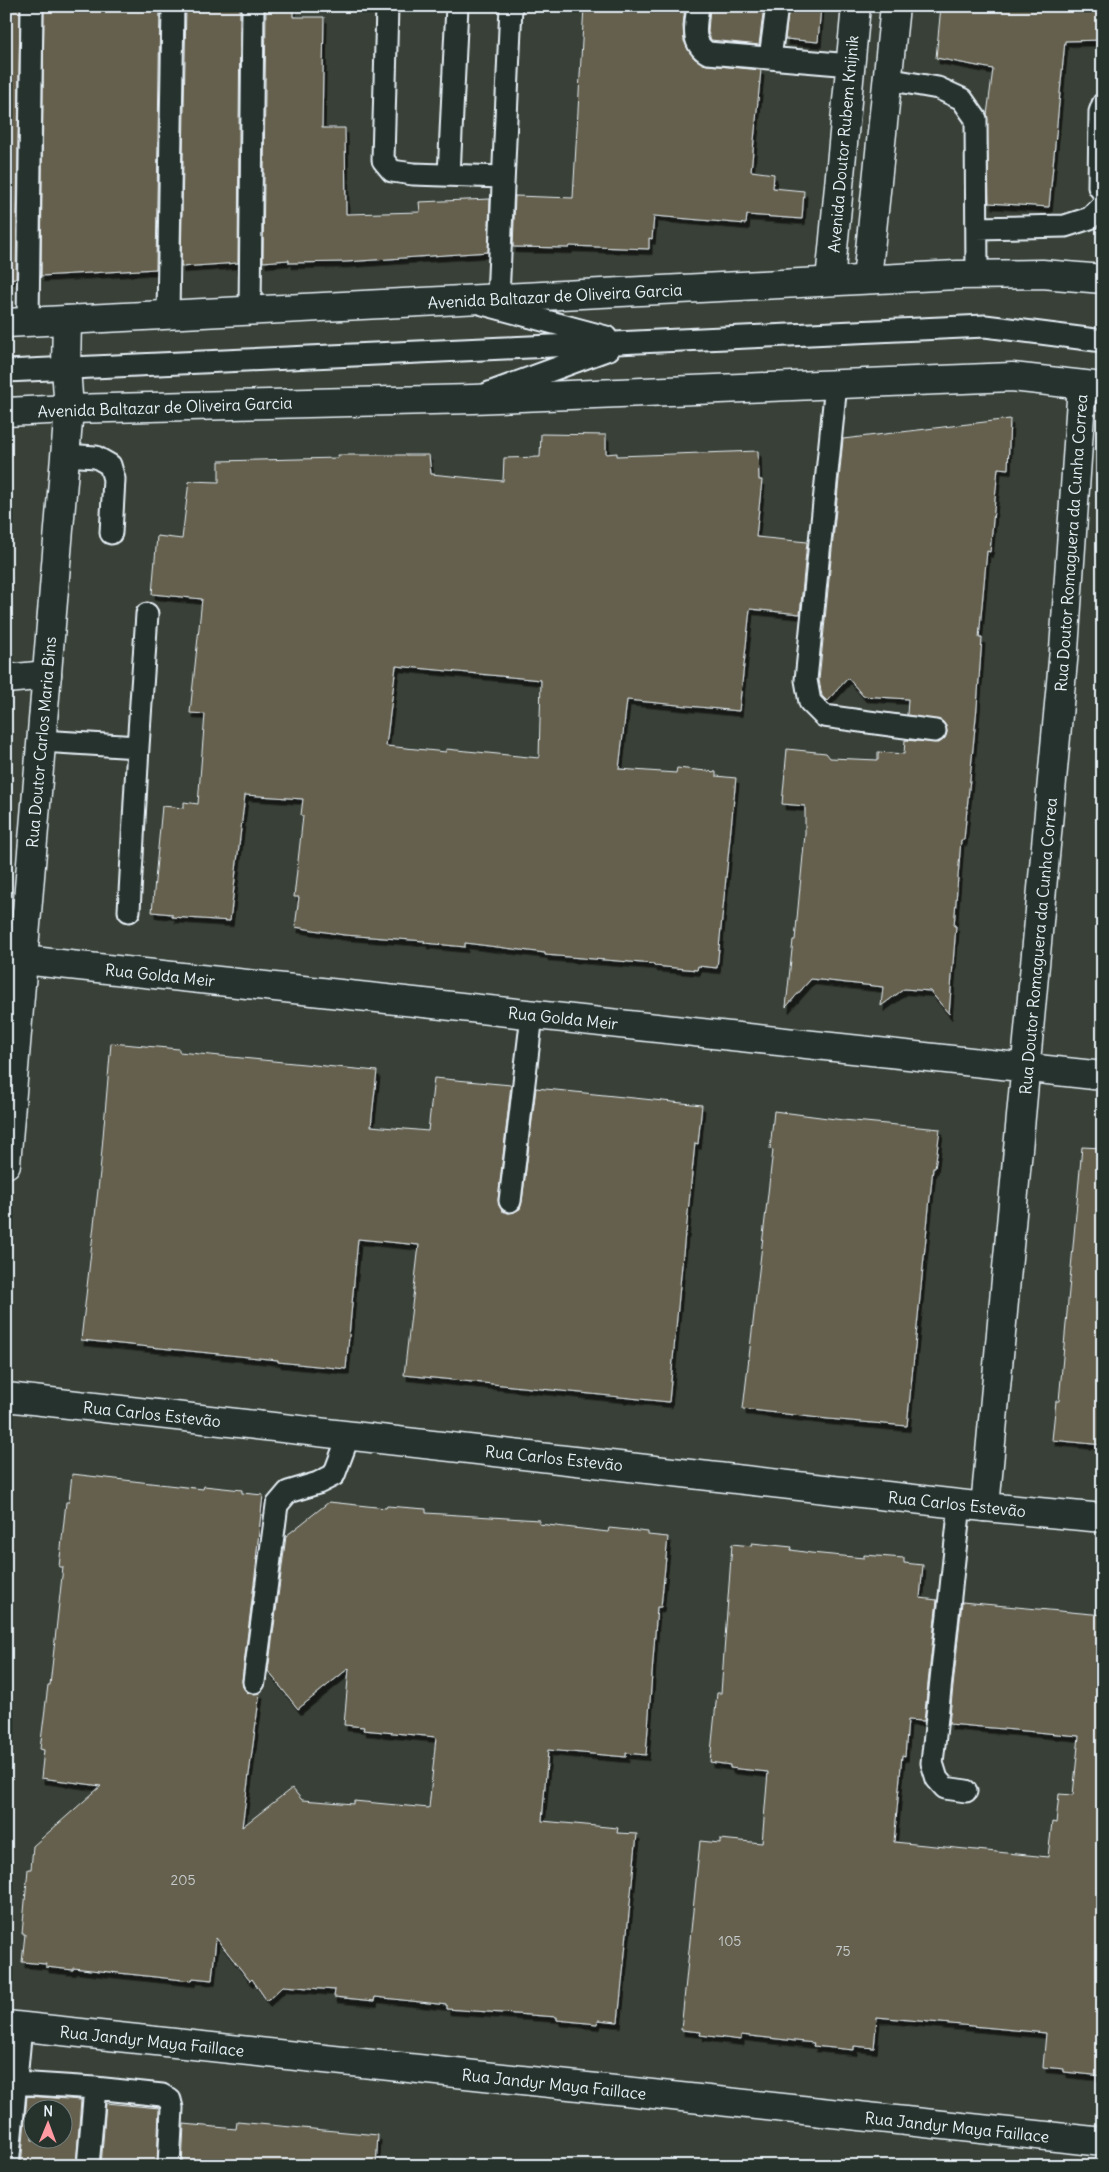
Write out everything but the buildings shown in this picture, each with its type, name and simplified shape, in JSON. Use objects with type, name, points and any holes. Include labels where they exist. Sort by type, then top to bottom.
[{"type":"street","name":"Avenida Doutor Rubem Knijnik","points":[[830,281],[856,6]]},
{"type":"street","points":[[867,279],[895,6]]},
{"type":"street","name":"Avenida Baltazar de Oliveira Garcia","points":[[17,322],[977,274],[1042,274],[1103,279]]},
{"type":"street","name":"Rua Doutor Carlos Maria Bins","points":[[6,1164],[69,408],[66,368],[67,320]]},
{"type":"street","name":"Avenida Baltazar de Oliveira Garcia","points":[[6,412],[69,408],[473,399],[1012,377],[1092,386]]},
{"type":"street","name":"Rua Doutor Romaguera da Cunha Correa","points":[[973,1506],[1027,1068],[1064,659],[1092,386]]},
{"type":"street","points":[[6,679],[47,675]]},
{"type":"street","name":"Rua Golda Meir","points":[[23,960],[1103,1076]]},
{"type":"street","name":"Rua Carlos Estevão","points":[[6,1397],[973,1506],[1103,1518]]},
{"type":"street","name":"Rua Jandyr Maya Faillace","points":[[14,2026],[1103,2142]]},
{"type":"lane","points":[[17,322],[32,6]]},
{"type":"lane","points":[[168,315],[173,6]]},
{"type":"lane","points":[[250,311],[253,6]]},
{"type":"lane","points":[[387,6],[383,160],[392,171],[502,177]]},
{"type":"lane","points":[[449,175],[457,6]]},
{"type":"lane","points":[[498,298],[511,6]]},
{"type":"lane","points":[[698,6],[695,39],[699,48],[708,52],[851,65]]},
{"type":"lane","points":[[770,58],[777,6]]},
{"type":"lane","points":[[887,79],[938,88],[962,99],[976,119],[977,274]]},
{"type":"lane","points":[[1103,104],[1100,112],[1099,186],[1103,192]]},
{"type":"lane","points":[[977,228],[1065,226],[1090,218],[1103,205]]},
{"type":"lane","points":[[468,300],[628,342]]},
{"type":"lane","points":[[6,371],[985,326],[1103,342]]},
{"type":"lane","points":[[473,399],[628,342]]},
{"type":"lane","points":[[836,384],[806,680],[810,702],[824,716],[935,730]]},
{"type":"lane","points":[[65,455],[96,457],[110,465],[114,479],[111,533]]},
{"type":"lane","points":[[129,911],[147,614]]},
{"type":"lane","points":[[41,742],[138,747]]},
{"type":"lane","points":[[510,1201],[532,1015]]},
{"type":"lane","points":[[254,1682],[277,1505],[288,1492],[318,1483],[334,1475],[349,1435]]},
{"type":"lane","points":[[966,1791],[945,1788],[937,1779],[932,1763],[973,1506]]},
{"type":"lane","points":[[8,2166],[17,2083],[14,2026]]},
{"type":"lane","points":[[17,2083],[162,2095],[170,2100],[172,2108],[169,2166]]},
{"type":"lane","points":[[88,2166],[95,2088]]}]
